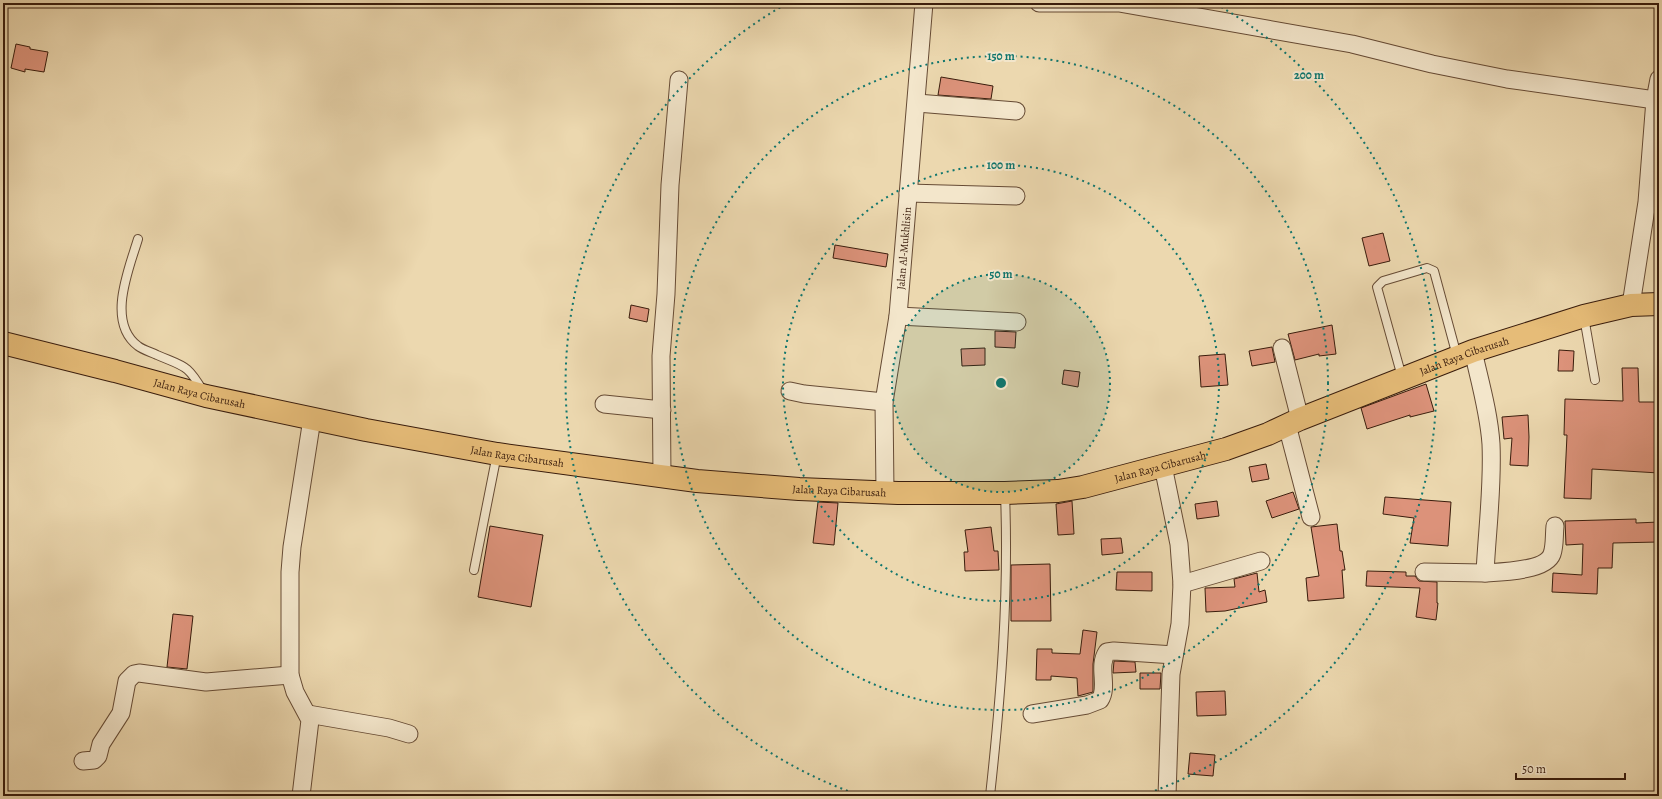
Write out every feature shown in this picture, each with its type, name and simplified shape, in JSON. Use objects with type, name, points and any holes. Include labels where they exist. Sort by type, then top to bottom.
[{"type":"main road","name":"Jalan Raya Cibarusah","points":[[3,343],[116,371],[206,396],[312,419],[497,454],[662,477],[799,489],[885,492],[1005,493],[1066,490],[1163,466],[1246,442],[1402,378],[1465,354],[1584,316],[1632,305],[1659,304]]},
{"type":"street","name":"Jalan Al-Mukhlisin","points":[[885,492],[884,402],[898,316],[917,103],[924,3]]},
{"type":"street","points":[[1038,3],[1119,4],[1352,44],[1432,64],[1507,79],[1655,100]]},
{"type":"street","points":[[1632,305],[1647,202],[1655,100],[1659,79]]},
{"type":"street","points":[[662,477],[661,356],[670,185],[679,80]]},
{"type":"street","points":[[917,103],[1016,111]]},
{"type":"street","points":[[908,193],[1016,196]]},
{"type":"street","points":[[898,316],[1017,322]]},
{"type":"street","points":[[1282,348],[1311,517]]},
{"type":"street","points":[[1465,354],[1487,410],[1491,444],[1491,476],[1485,573]]},
{"type":"street","points":[[790,391],[804,394],[884,402]]},
{"type":"street","points":[[604,404],[662,410]]},
{"type":"street","points":[[301,796],[310,720],[308,714],[294,692],[290,675],[290,572],[292,547],[312,419]]},
{"type":"street","points":[[1163,466],[1179,544],[1182,584],[1180,624],[1174,655],[1169,703],[1167,796]]},
{"type":"street","points":[[1424,572],[1485,573],[1516,571],[1538,565],[1549,560],[1553,553],[1555,526]]},
{"type":"street","points":[[1182,584],[1261,561]]},
{"type":"street","points":[[1032,714],[1087,706],[1100,700],[1103,692],[1104,659],[1107,652],[1114,651],[1174,655]]},
{"type":"street","points":[[83,762],[94,760],[98,756],[101,744],[121,713],[127,681],[134,674],[140,673],[206,682],[290,675]]},
{"type":"street","points":[[308,714],[389,728],[408,734]]},
{"type":"lane","points":[[138,239],[122,296],[124,323],[131,340],[139,346],[184,365],[192,373],[206,396]]},
{"type":"lane","points":[[1402,378],[1377,287],[1383,281],[1427,268],[1434,271],[1465,354]]},
{"type":"lane","points":[[1584,316],[1595,380]]},
{"type":"lane","points":[[474,570],[497,454]]},
{"type":"lane","points":[[990,796],[997,733],[1004,642],[1006,591],[1005,493]]},
{"type":"building","points":[[16,44],[30,47],[30,49],[48,52],[44,72],[25,69],[25,72],[11,68]]},
{"type":"building","points":[[941,77],[993,86],[991,99],[938,95]]},
{"type":"building","points":[[1383,233],[1390,261],[1369,266],[1362,238]]},
{"type":"building","points":[[835,245],[888,254],[886,267],[833,258]]},
{"type":"building","points":[[631,305],[649,309],[647,322],[629,318]]},
{"type":"building","points":[[1332,325],[1336,354],[1319,356],[1319,354],[1295,360],[1288,334]]},
{"type":"building","points":[[995,331],[1016,332],[1015,348],[995,347]]},
{"type":"building","points":[[1272,347],[1275,362],[1252,366],[1249,351]]},
{"type":"building","points":[[985,348],[985,365],[962,366],[961,349]]},
{"type":"building","points":[[1559,350],[1574,351],[1573,371],[1558,371]]},
{"type":"building","points":[[1225,354],[1228,385],[1201,387],[1199,356]]},
{"type":"building","points":[[1622,368],[1638,368],[1639,402],[1659,402],[1659,473],[1592,469],[1591,499],[1564,498],[1567,435],[1564,435],[1565,399],[1623,401]]},
{"type":"building","points":[[1064,370],[1080,372],[1078,387],[1062,384]]},
{"type":"building","points":[[1426,384],[1434,411],[1410,417],[1410,415],[1367,429],[1361,408]]},
{"type":"building","points":[[1528,415],[1528,466],[1510,465],[1512,438],[1504,439],[1502,417]]},
{"type":"building","points":[[1266,464],[1269,479],[1252,482],[1249,467]]},
{"type":"building","points":[[1293,492],[1299,509],[1272,518],[1266,501]]},
{"type":"building","points":[[1385,497],[1451,502],[1448,546],[1410,543],[1414,518],[1383,514]]},
{"type":"building","points":[[1072,501],[1074,534],[1058,535],[1056,504]]},
{"type":"building","points":[[1217,501],[1219,516],[1197,519],[1195,504]]},
{"type":"building","points":[[818,502],[838,503],[834,545],[813,543]]},
{"type":"building","points":[[1636,519],[1636,523],[1659,522],[1659,542],[1613,543],[1612,568],[1598,568],[1597,594],[1552,592],[1553,573],[1582,575],[1583,544],[1566,545],[1565,521]]},
{"type":"building","points":[[1337,524],[1340,551],[1342,551],[1345,570],[1342,570],[1344,598],[1308,601],[1306,578],[1319,576],[1311,527]]},
{"type":"building","points":[[490,526],[543,535],[531,607],[478,597]]},
{"type":"building","points":[[991,527],[994,551],[998,551],[999,570],[965,571],[964,552],[968,552],[965,530]]},
{"type":"building","points":[[1121,538],[1123,553],[1102,555],[1101,539]]},
{"type":"building","points":[[1050,564],[1051,621],[1011,621],[1011,565]]},
{"type":"building","points":[[1367,571],[1406,572],[1406,576],[1415,576],[1419,581],[1437,582],[1438,603],[1436,620],[1416,617],[1420,588],[1366,586]]},
{"type":"building","points":[[1117,572],[1152,572],[1152,591],[1116,590]]},
{"type":"building","points":[[1257,573],[1259,592],[1265,590],[1267,602],[1225,611],[1206,612],[1205,588],[1235,587],[1234,579]]},
{"type":"building","points":[[173,614],[193,616],[187,669],[167,667]]},
{"type":"building","points":[[1083,630],[1097,632],[1093,664],[1093,692],[1078,696],[1077,678],[1051,676],[1051,680],[1036,680],[1037,649],[1052,649],[1052,653],[1080,654]]},
{"type":"building","points":[[1114,661],[1135,662],[1136,672],[1113,673]]},
{"type":"building","points":[[1140,673],[1161,673],[1160,689],[1140,689]]},
{"type":"building","points":[[1225,691],[1226,715],[1197,716],[1196,692]]},
{"type":"building","points":[[1190,753],[1215,755],[1213,776],[1188,774]]}]
